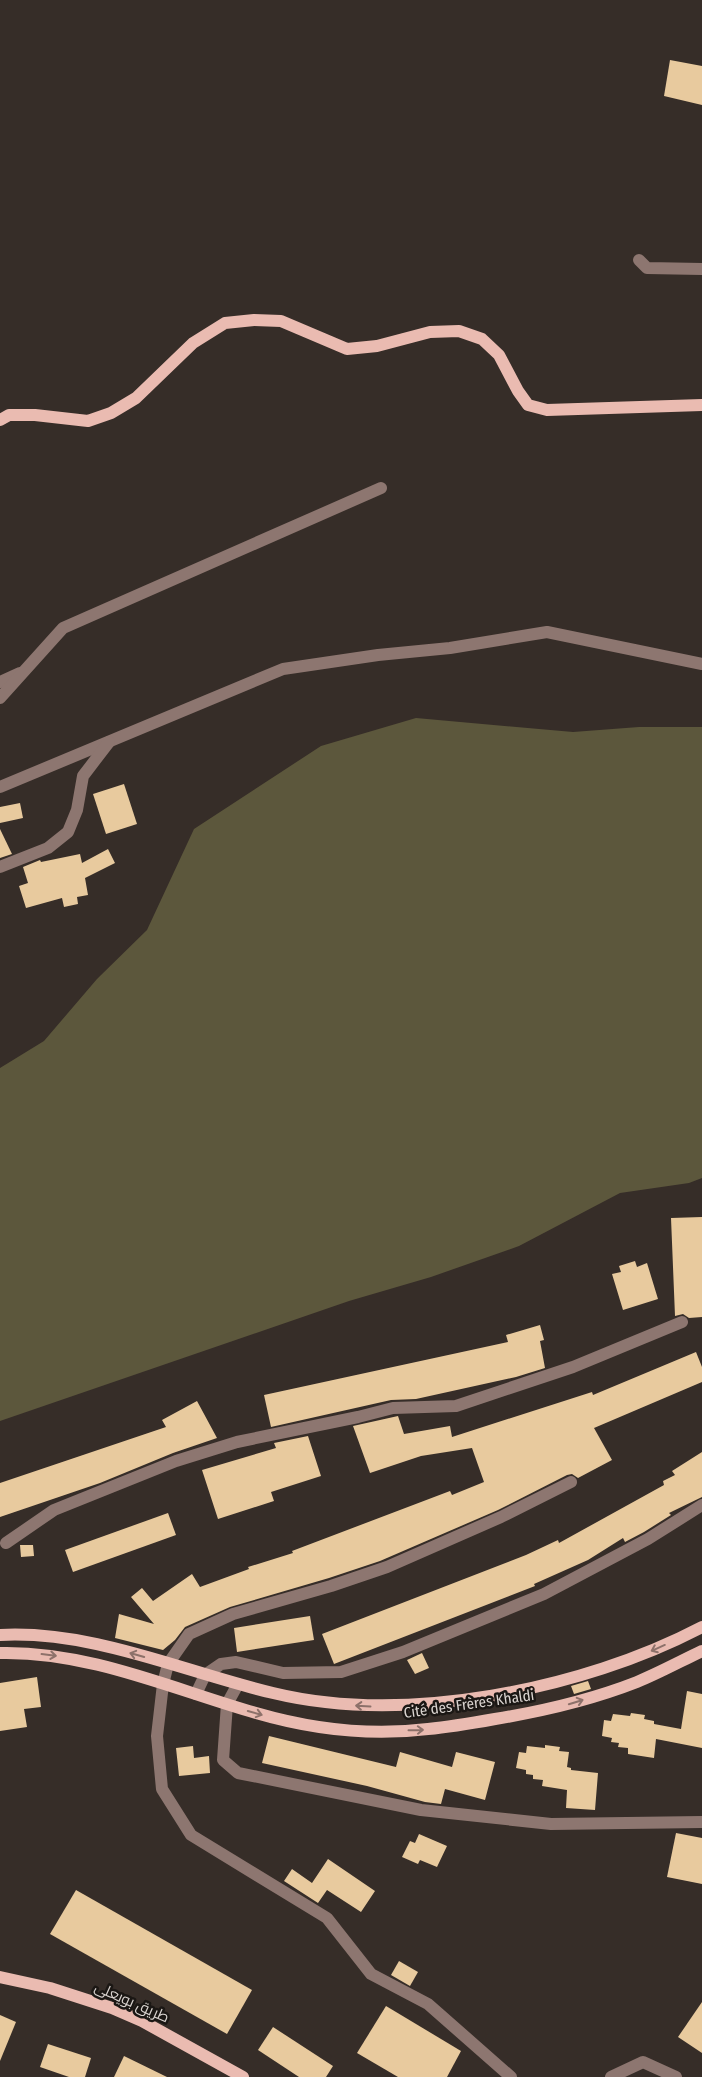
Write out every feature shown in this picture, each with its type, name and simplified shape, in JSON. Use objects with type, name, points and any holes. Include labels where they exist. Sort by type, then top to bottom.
[{"type":"main road","points":[[0,420],[9,415],[35,415],[88,421],[111,413],[136,398],[193,343],[225,323],[254,320],[281,321],[347,349],[377,346],[430,332],[459,330],[482,339],[499,355],[518,391],[528,405],[547,410],[702,405]]},
{"type":"main road","name":"Cité des Frères Khaldi","points":[[0,1635],[40,1636],[77,1641],[274,1694],[328,1704],[370,1706],[420,1704],[527,1688],[606,1668],[642,1656],[702,1627]]},
{"type":"main road","name":"Cité des Frères Khaldi","points":[[0,1652],[37,1653],[103,1665],[294,1723],[350,1730],[426,1730],[548,1710],[637,1682],[702,1651]]},
{"type":"main road","name":"طريق بويعلى","points":[[0,1977],[50,1988],[112,2008],[142,2021],[243,2077]]},
{"type":"street","points":[[639,260],[647,268],[702,269]]},
{"type":"street","points":[[0,698],[63,628],[381,488]]},
{"type":"street","points":[[0,787],[283,669],[378,655],[450,648],[547,632],[702,664]]},
{"type":"street","points":[[0,682],[25,670]]},
{"type":"street","points":[[0,867],[48,848],[68,832],[78,810],[83,776],[110,740]]},
{"type":"street","points":[[2,1541],[54,1510],[176,1461],[236,1442],[393,1408],[456,1406],[573,1367],[682,1322]]},
{"type":"street","points":[[511,2077],[428,2004],[371,1974],[327,1918],[191,1835],[162,1789],[157,1736],[163,1684],[168,1664],[189,1634],[233,1614],[331,1586],[387,1567],[501,1517],[571,1482]]},
{"type":"street","points":[[196,1694],[205,1675],[221,1664],[236,1662],[283,1673],[341,1672],[403,1652],[544,1594],[648,1539],[702,1505]]},
{"type":"street","points":[[238,1684],[227,1704],[223,1760],[238,1773],[421,1810],[551,1824],[702,1822]]},
{"type":"street","points":[[611,2077],[643,2062],[676,2077]]},
{"type":"shaded area","points":[[416,718],[573,732],[639,727],[702,727],[702,1178],[689,1183],[620,1193],[519,1246],[431,1277],[349,1301],[0,1421],[0,1068],[44,1041],[97,979],[147,930],[194,829],[321,746]]},
{"type":"building","points":[[670,60],[702,66],[702,105],[664,96]]},
{"type":"building","points":[[124,784],[137,824],[106,834],[93,794]]},
{"type":"building","points":[[20,803],[23,818],[0,823],[0,807]]},
{"type":"building","points":[[0,829],[12,854],[0,858]]},
{"type":"building","points":[[108,849],[115,863],[85,878],[88,895],[77,897],[78,904],[64,907],[62,898],[26,908],[19,886],[28,883],[23,867],[40,860],[41,862],[80,854],[82,863]]},
{"type":"building","points":[[702,1217],[702,1317],[689,1318],[683,1314],[675,1316],[671,1218]]},
{"type":"building","points":[[635,1261],[637,1267],[647,1263],[658,1299],[623,1310],[612,1274],[621,1272],[619,1266]]},
{"type":"building","points":[[540,1325],[544,1340],[540,1341],[545,1368],[516,1377],[416,1399],[391,1400],[271,1427],[264,1395],[508,1342],[506,1335]]},
{"type":"building","points":[[696,1352],[702,1367],[702,1382],[594,1428],[612,1460],[578,1478],[572,1474],[567,1475],[498,1510],[380,1561],[230,1607],[185,1627],[175,1640],[163,1650],[115,1638],[119,1614],[154,1624],[131,1597],[142,1588],[153,1601],[192,1574],[200,1587],[249,1569],[248,1567],[293,1553],[292,1551],[450,1491],[452,1495],[484,1482],[472,1448],[421,1456],[370,1473],[353,1426],[398,1416],[404,1434],[450,1426],[452,1437],[592,1392],[593,1395]]},
{"type":"building","points":[[197,1401],[217,1438],[173,1453],[100,1483],[0,1517],[0,1483],[166,1427],[162,1420]]},
{"type":"building","points":[[308,1436],[321,1476],[271,1492],[274,1501],[218,1519],[202,1470],[276,1448],[274,1443]]},
{"type":"building","points":[[702,1452],[702,1497],[669,1513],[671,1515],[644,1532],[625,1542],[623,1538],[588,1560],[534,1584],[535,1586],[334,1664],[322,1634],[526,1555],[558,1540],[559,1543],[664,1485],[663,1481],[675,1475],[672,1471]]},
{"type":"building","points":[[168,1513],[176,1535],[73,1572],[65,1550]]},
{"type":"building","points":[[20,1545],[33,1545],[34,1556],[21,1557]]},
{"type":"building","points":[[310,1616],[314,1640],[237,1652],[234,1628]]},
{"type":"building","points":[[422,1653],[429,1668],[415,1674],[407,1660]]},
{"type":"building","points":[[37,1677],[41,1707],[24,1709],[27,1727],[0,1731],[0,1683]]},
{"type":"building","points":[[588,1681],[591,1689],[574,1694],[571,1686]]},
{"type":"building","points":[[687,1691],[702,1694],[702,1748],[656,1739],[654,1758],[628,1754],[628,1748],[618,1747],[619,1743],[611,1742],[612,1738],[602,1736],[604,1720],[611,1721],[613,1714],[630,1716],[631,1713],[645,1715],[644,1719],[654,1721],[654,1724],[681,1729]]},
{"type":"building","points":[[269,1736],[396,1767],[400,1752],[452,1767],[456,1752],[495,1762],[485,1800],[445,1789],[441,1804],[425,1802],[367,1786],[262,1763]]},
{"type":"building","points":[[545,1745],[560,1747],[559,1751],[569,1752],[567,1767],[571,1768],[571,1770],[598,1773],[595,1810],[566,1808],[567,1790],[542,1786],[543,1780],[533,1779],[533,1775],[526,1774],[526,1770],[516,1768],[519,1752],[526,1753],[527,1746],[545,1748]]},
{"type":"building","points":[[193,1746],[194,1758],[209,1756],[210,1773],[179,1776],[176,1748]]},
{"type":"building","points":[[676,1833],[702,1838],[702,1884],[667,1877]]},
{"type":"building","points":[[419,1834],[447,1846],[437,1867],[420,1860],[418,1864],[402,1857],[410,1841],[415,1843]]},
{"type":"building","points":[[328,1859],[375,1891],[361,1912],[327,1890],[318,1903],[284,1881],[292,1869],[312,1883]]},
{"type":"building","points":[[76,1890],[252,1990],[227,2034],[50,1934]]},
{"type":"building","points":[[399,1961],[418,1972],[410,1986],[391,1975]]},
{"type":"building","points":[[702,2002],[702,2053],[678,2037]]},
{"type":"building","points":[[386,2006],[461,2051],[447,2077],[398,2077],[357,2053]]},
{"type":"building","points":[[0,2015],[16,2022],[0,2061]]},
{"type":"building","points":[[273,2027],[333,2066],[326,2077],[299,2077],[258,2050]]},
{"type":"building","points":[[48,2044],[91,2058],[85,2077],[69,2077],[40,2067]]},
{"type":"building","points":[[124,2056],[167,2077],[114,2077]]}]
